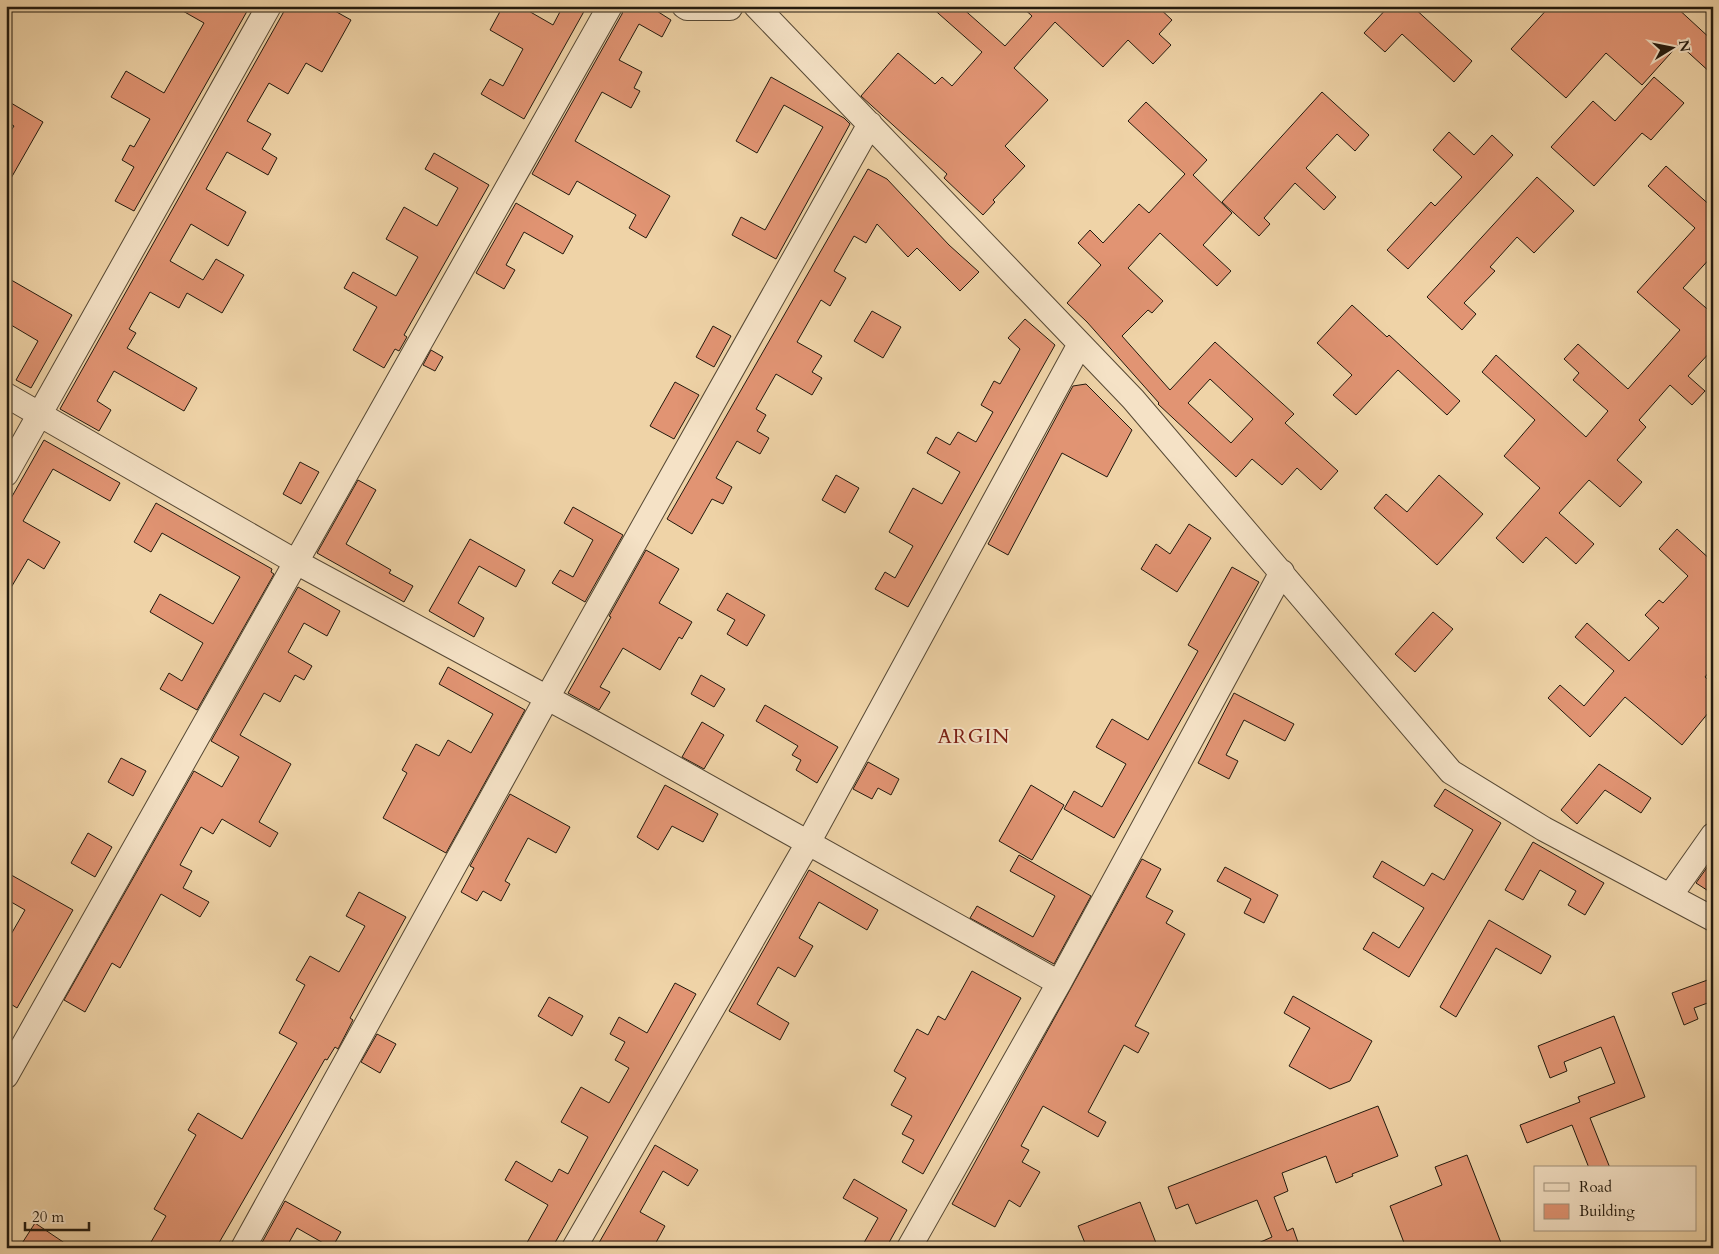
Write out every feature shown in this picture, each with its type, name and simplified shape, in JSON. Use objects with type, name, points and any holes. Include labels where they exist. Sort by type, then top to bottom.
[{"type":"street","points":[[6,474],[269,6]]},
{"type":"street","points":[[6,1076],[610,6]]},
{"type":"street","points":[[684,6],[730,8],[731,6]]},
{"type":"street","points":[[756,6],[1134,399],[1451,772],[1544,829],[1713,919]]},
{"type":"street","points":[[243,1248],[547,698],[870,124]]},
{"type":"street","points":[[574,1248],[808,842],[1080,344]]},
{"type":"street","points":[[6,395],[296,562],[808,842],[1059,983]]},
{"type":"street","points":[[909,1248],[1059,983],[1282,572]]},
{"type":"street","points":[[1670,896],[1713,835]]},
{"type":"building","points":[[174,6],[250,6],[134,211],[115,201],[134,167],[122,160],[130,145],[134,147],[150,119],[111,97],[126,71],[164,93],[204,23]]},
{"type":"building","points":[[287,6],[326,6],[351,20],[322,72],[306,63],[288,94],[269,83],[247,121],[271,134],[262,149],[277,158],[268,175],[227,152],[206,189],[246,212],[228,246],[191,224],[170,261],[203,280],[216,259],[244,275],[222,313],[187,293],[179,308],[150,292],[129,329],[136,333],[127,348],[197,388],[184,411],[114,371],[97,401],[111,410],[99,431],[60,409]]},
{"type":"building","points":[[503,6],[520,6],[553,25],[563,6],[587,6],[524,119],[481,94],[490,79],[503,86],[523,49],[490,30]]},
{"type":"building","points":[[624,6],[649,6],[671,20],[662,37],[639,24],[619,60],[642,72],[634,88],[640,91],[631,108],[602,92],[575,141],[670,196],[646,238],[629,228],[636,215],[577,181],[569,195],[532,174],[622,14]]},
{"type":"building","points":[[930,6],[960,6],[1005,46],[1032,16],[1021,6],[1157,6],[1172,20],[1159,34],[1171,45],[1153,64],[1128,40],[1103,67],[1055,22],[1014,68],[1048,100],[1005,146],[1025,166],[993,200],[995,202],[983,215],[944,178],[947,174],[861,96],[898,53],[935,84],[942,77],[952,86],[982,52]]},
{"type":"building","points":[[1389,6],[1412,6],[1472,61],[1454,82],[1402,34],[1385,52],[1364,33]]},
{"type":"building","points":[[1550,6],[1675,6],[1713,41],[1713,75],[1679,44],[1642,85],[1606,53],[1566,98],[1511,49]]},
{"type":"building","points":[[771,77],[844,118],[850,124],[776,259],[732,235],[741,217],[765,230],[823,127],[784,105],[757,153],[736,141]]},
{"type":"building","points":[[1654,77],[1684,103],[1651,140],[1642,133],[1594,186],[1551,147],[1593,101],[1615,121]]},
{"type":"building","points":[[1322,92],[1369,135],[1355,151],[1337,134],[1306,168],[1336,197],[1324,210],[1295,183],[1264,218],[1270,224],[1259,236],[1222,202]]},
{"type":"building","points":[[6,100],[43,122],[6,187],[6,138],[14,126],[6,121]]},
{"type":"building","points":[[1146,102],[1207,160],[1193,175],[1232,213],[1203,245],[1231,271],[1217,286],[1160,233],[1128,268],[1163,301],[1152,313],[1148,310],[1122,336],[1170,390],[1215,342],[1294,414],[1285,423],[1338,471],[1321,490],[1297,468],[1282,485],[1252,459],[1236,477],[1158,404],[1087,322],[1067,303],[1101,265],[1078,243],[1090,230],[1103,243],[1139,204],[1149,213],[1185,174],[1128,121]],"holes":[[[1210,379],[1253,419],[1231,443],[1188,403]]]},
{"type":"building","points":[[1449,132],[1474,155],[1492,135],[1513,155],[1408,269],[1387,250],[1431,202],[1435,206],[1462,177],[1433,150]]},
{"type":"building","points":[[434,153],[489,185],[404,335],[407,337],[399,351],[395,349],[384,368],[353,350],[377,307],[344,288],[353,272],[396,296],[418,257],[386,239],[404,207],[437,226],[458,188],[425,169]]},
{"type":"building","points":[[1666,166],[1713,208],[1713,255],[1683,288],[1713,314],[1713,349],[1688,376],[1705,391],[1692,405],[1670,385],[1639,420],[1646,427],[1617,460],[1642,482],[1620,507],[1589,480],[1559,513],[1594,544],[1576,564],[1546,537],[1523,563],[1496,538],[1540,488],[1504,456],[1535,420],[1482,372],[1496,355],[1586,437],[1608,411],[1573,380],[1579,373],[1564,359],[1578,344],[1628,389],[1680,330],[1637,292],[1695,228],[1648,186]]},
{"type":"building","points":[[868,169],[887,179],[949,245],[979,272],[960,291],[917,248],[908,257],[877,224],[866,243],[854,236],[834,271],[846,278],[830,306],[821,300],[797,342],[822,356],[812,372],[822,378],[812,395],[776,374],[756,409],[766,415],[757,431],[769,438],[760,454],[737,441],[716,478],[732,487],[723,504],[712,499],[692,534],[667,519]]},
{"type":"building","points":[[1537,177],[1574,211],[1534,253],[1517,237],[1490,267],[1495,271],[1464,303],[1476,314],[1462,330],[1427,297]]},
{"type":"building","points":[[516,203],[573,236],[563,254],[524,232],[506,265],[515,270],[504,289],[476,273]]},
{"type":"building","points":[[6,277],[72,315],[31,388],[16,380],[38,341],[6,322]]},
{"type":"building","points":[[1352,305],[1387,337],[1389,335],[1460,401],[1447,415],[1398,370],[1356,415],[1333,395],[1352,375],[1317,343]]},
{"type":"building","points":[[872,311],[901,327],[883,358],[854,341]]},
{"type":"building","points":[[1025,319],[1055,345],[908,607],[875,589],[885,572],[895,578],[913,546],[889,532],[913,488],[942,504],[960,472],[927,453],[936,437],[950,445],[958,432],[976,442],[993,412],[981,405],[994,381],[1000,384],[1020,349],[1008,338]]},
{"type":"building","points":[[713,326],[731,336],[714,367],[696,357]]},
{"type":"building","points":[[431,350],[443,357],[435,371],[423,365]]},
{"type":"building","points":[[675,382],[699,395],[674,439],[650,426]]},
{"type":"building","points":[[1086,384],[1132,430],[1107,477],[1062,453],[1008,555],[988,544],[1073,386]]},
{"type":"building","points":[[44,440],[120,483],[110,501],[53,469],[23,521],[60,542],[44,569],[28,559],[6,596],[6,507]]},
{"type":"building","points":[[300,462],[319,472],[301,504],[283,494]]},
{"type":"building","points":[[836,475],[859,488],[845,513],[822,500]]},
{"type":"building","points":[[1439,475],[1483,514],[1437,565],[1374,508],[1386,494],[1407,512]]},
{"type":"building","points":[[358,480],[376,490],[346,544],[391,570],[389,573],[413,586],[404,602],[317,553]]},
{"type":"building","points":[[156,503],[272,569],[271,572],[274,574],[197,710],[160,689],[169,673],[182,681],[203,643],[150,612],[160,594],[213,624],[240,577],[162,533],[151,552],[134,542]]},
{"type":"building","points":[[573,507],[623,535],[585,602],[552,583],[560,570],[573,577],[593,540],[564,523]]},
{"type":"building","points":[[1189,524],[1211,538],[1177,592],[1141,569],[1156,544],[1170,554]]},
{"type":"building","points":[[1677,529],[1713,562],[1713,667],[1705,677],[1713,684],[1713,707],[1682,745],[1625,697],[1590,737],[1548,698],[1560,685],[1584,706],[1614,671],[1575,637],[1587,623],[1629,661],[1659,628],[1645,615],[1659,600],[1663,603],[1688,576],[1659,549]]},
{"type":"building","points":[[470,539],[525,570],[516,587],[479,566],[458,603],[484,618],[474,637],[429,611]]},
{"type":"building","points":[[646,550],[679,569],[659,603],[692,622],[682,639],[679,637],[660,670],[623,648],[600,687],[610,692],[599,710],[568,693]]},
{"type":"building","points":[[1232,567],[1259,582],[1114,838],[1064,809],[1074,791],[1102,807],[1126,764],[1096,747],[1112,719],[1148,740],[1198,651],[1188,645]]},
{"type":"building","points":[[298,587],[340,611],[327,636],[304,623],[288,652],[312,666],[304,680],[295,675],[280,702],[264,693],[240,735],[291,764],[259,822],[278,833],[270,847],[222,819],[213,834],[201,827],[180,865],[192,871],[183,888],[209,902],[200,917],[161,894],[120,968],[112,963],[85,1012],[64,1000],[194,771],[222,787],[239,757],[211,741]]},
{"type":"building","points":[[727,593],[765,615],[747,646],[727,634],[735,620],[717,610]]},
{"type":"building","points":[[1433,612],[1453,629],[1415,672],[1395,654]]},
{"type":"building","points":[[448,667],[525,710],[446,853],[383,818],[407,773],[402,770],[416,744],[439,756],[448,740],[471,753],[493,714],[439,684]]},
{"type":"building","points":[[701,675],[725,689],[714,707],[691,694]]},
{"type":"building","points":[[1234,693],[1294,724],[1285,741],[1244,720],[1226,755],[1238,761],[1229,779],[1198,763]]},
{"type":"building","points":[[765,705],[838,747],[817,783],[796,770],[801,760],[792,755],[798,746],[756,721]]},
{"type":"building","points":[[702,722],[724,735],[704,769],[682,757]]},
{"type":"building","points":[[121,758],[146,771],[133,796],[108,782]]},
{"type":"building","points":[[868,762],[899,779],[891,795],[878,788],[872,799],[853,789]]},
{"type":"building","points":[[1599,764],[1651,798],[1641,813],[1605,790],[1577,824],[1561,810]]},
{"type":"building","points":[[665,785],[718,814],[703,842],[672,826],[658,850],[637,837]]},
{"type":"building","points":[[1031,785],[1064,805],[1032,860],[999,841]]},
{"type":"building","points":[[1445,789],[1501,823],[1409,977],[1363,949],[1373,932],[1399,948],[1424,908],[1373,877],[1382,861],[1424,886],[1432,873],[1444,880],[1473,830],[1434,806]]},
{"type":"building","points":[[510,794],[570,827],[556,853],[528,838],[505,881],[510,884],[501,901],[483,891],[477,901],[461,892],[474,868],[470,866]]},
{"type":"building","points":[[88,833],[112,847],[95,877],[71,863]]},
{"type":"building","points":[[1533,842],[1604,883],[1585,915],[1568,905],[1576,891],[1540,870],[1523,900],[1505,890]]},
{"type":"building","points":[[1019,855],[1091,896],[1054,964],[970,918],[977,906],[1033,937],[1055,896],[1010,871]]},
{"type":"building","points":[[1142,859],[1161,869],[1146,897],[1173,911],[1166,923],[1185,934],[1135,1026],[1149,1033],[1138,1053],[1124,1045],[1088,1112],[1106,1122],[1098,1137],[1043,1106],[1021,1146],[1029,1150],[1022,1162],[1040,1172],[1020,1207],[1009,1200],[995,1227],[952,1204]]},
{"type":"building","points":[[1713,859],[1713,894],[1696,883]]},
{"type":"building","points":[[1225,867],[1278,895],[1264,923],[1244,913],[1251,899],[1217,881]]},
{"type":"building","points":[[809,870],[878,910],[867,930],[819,902],[799,938],[813,946],[795,977],[778,967],[757,1004],[789,1023],[780,1040],[729,1011]]},
{"type":"building","points":[[6,872],[73,910],[17,1008],[6,1001],[6,943],[25,910],[6,899]]},
{"type":"building","points":[[359,892],[406,917],[350,1018],[353,1020],[338,1049],[335,1047],[327,1060],[325,1059],[216,1248],[161,1248],[151,1242],[166,1216],[154,1209],[196,1135],[188,1130],[198,1113],[242,1139],[297,1043],[279,1033],[305,985],[296,980],[310,956],[339,972],[365,926],[346,916]]},
{"type":"building","points":[[1489,920],[1551,956],[1541,974],[1496,948],[1456,1017],[1440,1007]]},
{"type":"building","points":[[972,971],[1021,998],[923,1174],[902,1162],[914,1140],[902,1134],[912,1116],[891,1105],[906,1078],[894,1071],[917,1029],[928,1035],[938,1016],[945,1020]]},
{"type":"building","points":[[1713,978],[1713,1001],[1694,1008],[1698,1019],[1684,1025],[1672,993]]},
{"type":"building","points":[[675,983],[696,994],[552,1248],[524,1248],[548,1205],[505,1180],[516,1161],[552,1182],[559,1169],[568,1174],[588,1137],[561,1122],[581,1087],[609,1103],[629,1068],[615,1060],[625,1042],[610,1034],[619,1017],[647,1033]]},
{"type":"building","points":[[1293,996],[1372,1041],[1350,1081],[1330,1089],[1289,1066],[1310,1028],[1284,1013]]},
{"type":"building","points":[[549,997],[583,1016],[572,1036],[538,1016]]},
{"type":"building","points":[[1614,1016],[1645,1097],[1590,1118],[1609,1166],[1588,1166],[1572,1125],[1527,1143],[1520,1125],[1580,1102],[1578,1097],[1615,1083],[1601,1047],[1564,1062],[1567,1071],[1550,1078],[1538,1046]]},
{"type":"building","points":[[377,1034],[396,1044],[380,1073],[361,1062]]},
{"type":"building","points":[[1378,1106],[1398,1156],[1352,1174],[1353,1176],[1336,1183],[1326,1156],[1282,1173],[1288,1191],[1274,1197],[1287,1231],[1293,1228],[1300,1248],[1247,1248],[1272,1237],[1257,1200],[1196,1224],[1188,1204],[1176,1209],[1168,1187]]},
{"type":"building","points":[[655,1145],[698,1170],[688,1186],[663,1171],[640,1212],[665,1226],[653,1248],[596,1248]]},
{"type":"building","points":[[1467,1155],[1503,1248],[1406,1248],[1390,1206],[1442,1185],[1435,1167]]},
{"type":"building","points":[[854,1179],[907,1210],[886,1248],[861,1248],[878,1218],[843,1198]]},
{"type":"building","points":[[285,1201],[341,1232],[332,1248],[297,1228],[286,1248],[259,1248]]},
{"type":"building","points":[[1140,1202],[1158,1248],[1087,1248],[1078,1226]]},
{"type":"building","points":[[35,1223],[72,1248],[19,1248]]},
{"type":"district","name":"ARGIN","points":[[974,736]]}]
